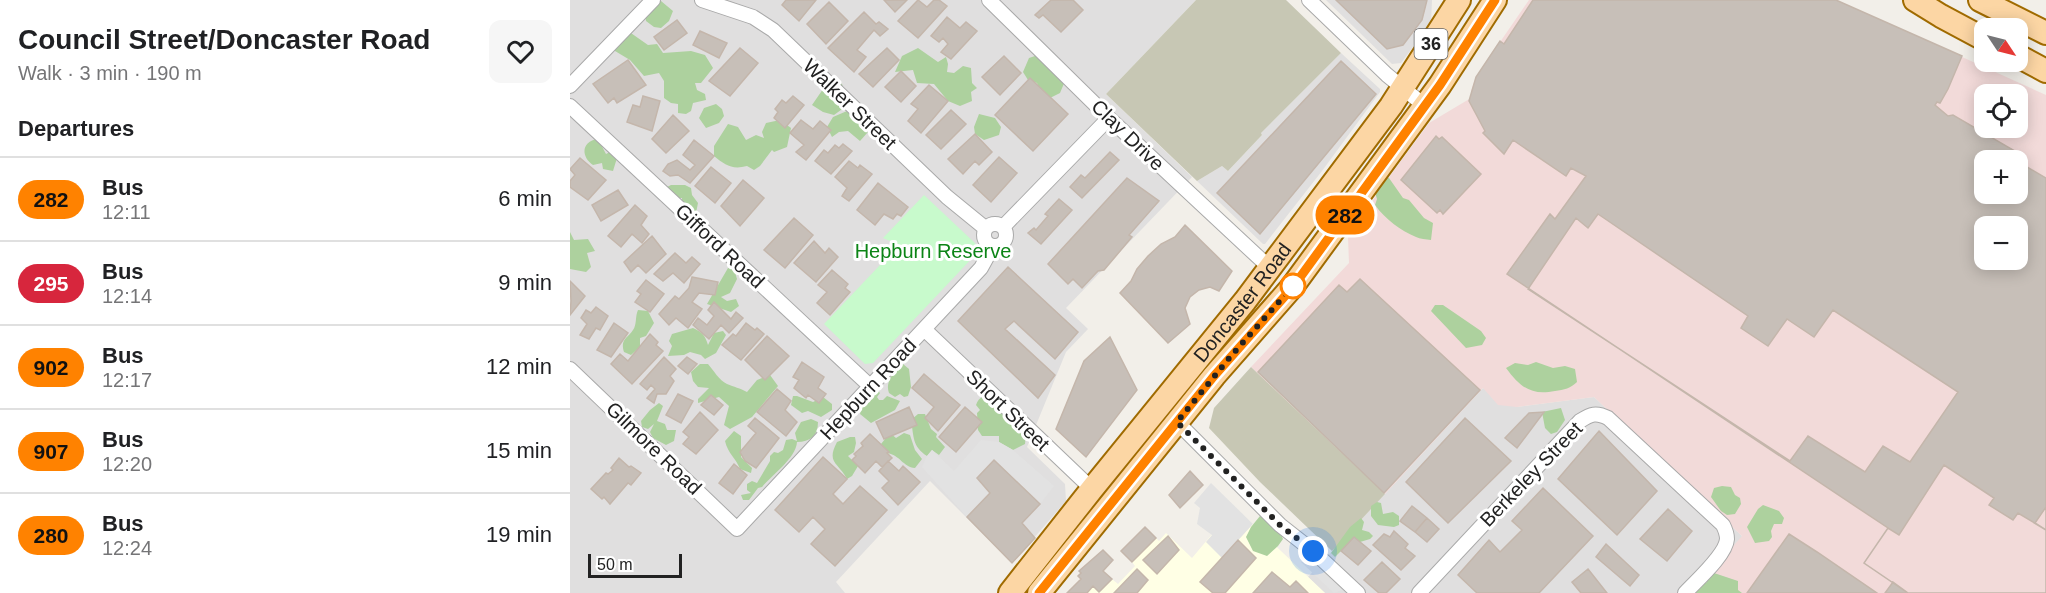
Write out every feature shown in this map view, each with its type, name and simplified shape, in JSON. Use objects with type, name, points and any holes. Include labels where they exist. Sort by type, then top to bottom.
[{"type":"main road","name":"Doncaster Road","points":[[1010,593],[1270,268],[1403,89],[1460,0]]},
{"type":"main road","name":"Doncaster Road","points":[[1039,593],[1231,356],[1293,287],[1455,64],[1495,0]]},
{"type":"main road","points":[[1915,0],[1974,34]]},
{"type":"main road","points":[[1980,0],[2046,33]]},
{"type":"main road","points":[[2028,62],[2046,72]]},
{"type":"main road","points":[[1325,194],[1348,212]]},
{"type":"main road","points":[[1158,407],[1177,422]]},
{"type":"street","points":[[570,86],[653,0]]},
{"type":"street","name":"Walker Street","points":[[702,0],[753,17],[773,30],[947,197],[985,228]]},
{"type":"street","name":"Clay Drive","points":[[989,0],[1109,118],[1270,268]]},
{"type":"street","points":[[1309,0],[1403,89],[1425,106]]},
{"type":"street","name":"Gifford Road","points":[[570,106],[870,386]]},
{"type":"street","points":[[1003,227],[1109,118]]},
{"type":"street","points":[[996,223],[1003,227],[1006,238],[1001,244],[993,246],[984,240],[985,228],[996,223]]},
{"type":"street","name":"Hepburn Road","points":[[737,529],[981,268],[993,246]]},
{"type":"street","name":"Short Street","points":[[924,330],[1092,489]]},
{"type":"street","name":"Gilmore Road","points":[[570,369],[737,529]]},
{"type":"street","name":"Berkeley Street","points":[[1419,593],[1580,421],[1591,414],[1608,418],[1723,525],[1727,536],[1726,546],[1684,593]]},
{"type":"street","points":[[1177,422],[1280,525],[1313,551],[1358,593]]},
{"type":"shaded area","points":[[570,0],[1196,0],[1106,94],[1192,177],[1066,308],[1088,329],[1066,352],[1027,447],[1065,484],[1066,501],[1012,563],[930,481],[836,582],[845,593],[570,593]]},
{"type":"shaded area","points":[[1196,0],[1286,0],[1341,53],[1261,133],[1262,135],[1228,171],[1222,166],[1197,181],[1106,94]]},
{"type":"shaded area","points":[[1326,0],[1432,0],[1431,23],[1401,63],[1392,64]]},
{"type":"shaded area","points":[[1529,0],[1836,0],[1974,62],[1974,72],[1995,72],[2022,84],[1974,84],[1974,138],[2028,138],[2028,87],[2046,95],[2046,593],[1724,593],[1707,576],[1742,536],[1594,397],[1517,407],[1498,405],[1483,388],[1385,494],[1251,367],[1349,263],[1348,237],[1429,123],[1471,98],[1476,77]]},
{"type":"shaded area","points":[[1341,53],[1380,89],[1380,92],[1322,171],[1263,244],[1197,181],[1222,166],[1228,171],[1262,135],[1261,133]]},
{"type":"shaded area","points":[[1251,367],[1385,494],[1332,551],[1260,482],[1209,428],[1214,408]]},
{"type":"shaded area","points":[[1483,388],[1517,407],[1594,397],[1742,536],[1724,593],[1325,593],[1308,577]]},
{"type":"shaded area","points":[[981,440],[999,442],[1013,450],[1054,486],[1040,504],[994,460],[977,478],[990,493],[967,517],[922,467],[932,450],[954,471]]},
{"type":"shaded area","points":[[1211,483],[1253,524],[1222,558],[1206,542],[1212,535],[1197,524],[1200,508],[1194,503]]},
{"type":"shaded area","points":[[1235,507],[1325,593],[1087,593],[1093,586],[1099,592],[1112,579],[1118,584],[1135,566],[1132,562],[1156,538],[1159,541],[1166,533],[1192,558]]},
{"type":"shaded area","points":[[1312,558],[1345,589],[1334,593],[1301,562]]},
{"type":"green space","points":[[661,1],[673,11],[669,21],[661,28],[654,27],[646,21],[645,13],[652,5]]},
{"type":"green space","points":[[628,31],[648,45],[657,44],[663,53],[691,51],[705,55],[713,68],[701,83],[695,83],[697,90],[705,94],[706,100],[693,103],[691,111],[686,114],[678,113],[678,104],[671,103],[664,98],[664,81],[659,73],[644,76],[630,60],[610,48]]},
{"type":"green space","points":[[918,48],[938,62],[946,57],[947,72],[954,73],[963,66],[971,68],[972,83],[977,88],[971,92],[972,101],[960,106],[948,101],[934,84],[917,83],[913,70],[895,72],[902,56]]},
{"type":"green space","points":[[1035,56],[1048,61],[1065,81],[1060,93],[1050,98],[1040,91],[1037,83],[1028,80],[1023,72],[1029,58]]},
{"type":"green space","points":[[830,79],[842,84],[846,97],[845,107],[834,115],[823,112],[812,105]]},
{"type":"green space","points":[[716,104],[722,109],[724,116],[719,123],[706,128],[699,118],[704,108]]},
{"type":"green space","points":[[847,111],[868,132],[860,141],[848,131],[839,132],[832,137],[827,127],[833,117]]},
{"type":"green space","points":[[979,114],[995,118],[1001,127],[999,135],[984,140],[975,134],[974,127]]},
{"type":"green space","points":[[780,120],[791,128],[787,147],[774,152],[772,150],[754,170],[747,166],[729,166],[714,156],[714,146],[728,124],[738,127],[746,140],[756,135],[764,138],[762,132],[766,123]]},
{"type":"green space","points":[[598,139],[606,154],[610,152],[617,158],[613,171],[603,169],[602,163],[593,165],[586,157],[586,146]]},
{"type":"green space","points":[[1383,174],[1389,178],[1403,198],[1409,200],[1424,218],[1433,223],[1431,240],[1418,238],[1399,228],[1375,205],[1377,199],[1374,189]]},
{"type":"green space","points":[[685,185],[691,188],[692,195],[698,203],[696,213],[692,217],[682,206],[682,198],[675,198],[667,187]]},
{"type":"green space","name":"Hepburn Reserve","points":[[924,195],[977,245],[977,253],[873,363],[865,364],[824,324],[899,245],[883,238]]},
{"type":"green space","points":[[570,232],[574,240],[588,239],[595,251],[587,253],[591,267],[586,272],[570,269]]},
{"type":"green space","points":[[728,268],[734,269],[737,279],[730,293],[721,297],[727,301],[736,299],[739,306],[731,312],[707,304]]},
{"type":"green space","points":[[1435,305],[1443,305],[1481,331],[1486,338],[1482,345],[1466,348],[1431,311]]},
{"type":"green space","points":[[638,310],[648,311],[654,323],[646,336],[640,338],[640,347],[631,355],[624,352],[623,344],[634,328]]},
{"type":"green space","points":[[693,328],[703,334],[708,345],[714,333],[723,331],[726,335],[716,353],[705,359],[701,355],[690,352],[684,355],[668,356],[672,346],[669,341],[672,334]]},
{"type":"green space","points":[[1536,362],[1553,368],[1565,366],[1575,369],[1577,382],[1561,390],[1533,391],[1521,385],[1506,368],[1515,363],[1528,365]]},
{"type":"green space","points":[[700,364],[708,364],[724,382],[747,392],[757,380],[770,375],[778,386],[752,417],[730,429],[724,425],[729,406],[719,397],[698,403],[698,399],[709,388],[698,387],[693,381],[691,372]]},
{"type":"green space","points":[[903,364],[909,369],[911,387],[908,396],[904,397],[900,394],[895,397],[889,393],[889,382],[897,365]]},
{"type":"green space","points":[[875,388],[880,393],[877,397],[879,400],[887,396],[900,401],[895,410],[871,423],[860,414],[862,405]]},
{"type":"green space","points":[[995,393],[1026,435],[1025,444],[1013,450],[999,442],[999,436],[982,436],[978,430],[977,413],[980,410],[976,405],[977,402],[983,396]]},
{"type":"green space","points":[[793,396],[813,402],[823,397],[832,404],[832,410],[821,417],[808,411],[802,413],[791,405]]},
{"type":"green space","points":[[659,403],[663,406],[657,421],[665,424],[667,430],[676,430],[674,441],[666,445],[653,438],[650,432],[654,424],[648,429],[642,427],[641,421]]},
{"type":"green space","points":[[1561,408],[1565,420],[1557,432],[1551,434],[1545,428],[1542,412]]},
{"type":"green space","points":[[918,414],[925,414],[931,429],[945,447],[939,455],[932,450],[927,456],[916,445],[911,420]]},
{"type":"green space","points":[[811,419],[818,422],[815,434],[806,441],[797,442],[793,454],[783,466],[762,487],[758,488],[749,500],[743,500],[741,495],[751,493],[747,490],[747,484],[752,481],[757,483],[770,461],[770,456],[774,452],[778,453],[783,450],[786,440],[797,441],[795,433],[801,422]]},
{"type":"green space","points":[[734,431],[741,436],[741,457],[752,468],[751,473],[740,469],[726,445],[725,441]]},
{"type":"green space","points":[[890,433],[896,438],[904,433],[910,435],[915,450],[922,459],[915,468],[907,466],[895,456],[887,453],[889,452],[881,444]]},
{"type":"green space","points":[[855,437],[856,443],[854,452],[848,456],[858,466],[852,476],[847,479],[834,462],[833,454],[837,442]]},
{"type":"green space","points":[[1731,487],[1735,495],[1740,498],[1741,504],[1735,514],[1727,515],[1721,511],[1711,497],[1714,488]]},
{"type":"green space","points":[[1377,502],[1381,503],[1383,514],[1393,512],[1399,516],[1399,525],[1394,527],[1378,525],[1371,516],[1371,506]]},
{"type":"green space","points":[[1763,505],[1779,511],[1784,518],[1782,524],[1774,524],[1769,541],[1755,543],[1747,527]]},
{"type":"green space","points":[[1260,516],[1278,527],[1283,539],[1267,556],[1253,551],[1246,537]]},
{"type":"green space","points":[[1361,518],[1364,522],[1362,530],[1373,536],[1360,542],[1354,538],[1335,557],[1331,553],[1350,527]]},
{"type":"green space","points":[[1711,572],[1738,581],[1738,590],[1742,593],[1690,593],[1700,583],[1706,583]]},
{"type":"building","points":[[786,0],[816,0],[799,21],[782,5]]},
{"type":"building","points":[[884,0],[907,0],[895,12]]},
{"type":"building","points":[[918,0],[927,7],[934,0],[939,0],[947,6],[918,38],[898,21]]},
{"type":"building","points":[[1051,0],[1073,0],[1083,10],[1061,32],[1043,15],[1039,18],[1035,15]]},
{"type":"building","points":[[1336,0],[1427,0],[1422,20],[1403,45],[1387,49]]},
{"type":"building","points":[[1533,0],[1836,0],[1962,56],[1948,89],[1940,103],[1937,102],[1935,105],[1948,116],[1953,115],[1974,127],[1974,138],[1993,138],[2013,150],[1974,150],[1974,204],[2028,204],[2028,168],[2046,178],[2046,593],[1908,593],[1864,563],[1888,528],[1507,274],[1550,214],[1555,219],[1586,176],[1571,168],[1566,176],[1513,140],[1504,154],[1483,133],[1485,131],[1469,101],[1476,77],[1500,41],[1504,44]]},
{"type":"building","points":[[829,2],[848,21],[826,44],[807,24]]},
{"type":"building","points":[[864,12],[876,24],[879,22],[888,29],[880,36],[874,30],[857,50],[866,57],[854,72],[828,48]]},
{"type":"building","points":[[947,17],[960,28],[966,22],[977,31],[951,59],[941,52],[948,44],[943,38],[939,42],[931,36]]},
{"type":"building","points":[[677,20],[687,33],[664,50],[654,37]]},
{"type":"building","points":[[700,31],[727,43],[719,58],[693,45]]},
{"type":"building","points":[[740,48],[758,63],[730,96],[709,81]]},
{"type":"building","points":[[887,48],[899,60],[873,87],[859,74]]},
{"type":"building","points":[[1004,56],[1021,73],[1000,95],[982,77]]},
{"type":"building","points":[[628,60],[646,85],[617,103],[614,98],[608,103],[593,84]]},
{"type":"building","points":[[1341,61],[1376,94],[1260,234],[1217,193]]},
{"type":"building","points":[[901,71],[916,86],[901,102],[885,87]]},
{"type":"building","points":[[1030,78],[1068,114],[1033,151],[995,115]]},
{"type":"building","points":[[929,85],[948,101],[921,133],[908,121],[918,109],[911,104]]},
{"type":"building","points":[[643,96],[660,101],[652,131],[627,122],[633,105],[640,107]]},
{"type":"building","points":[[793,96],[804,105],[785,128],[774,118],[778,112],[775,109],[782,100],[786,103]]},
{"type":"building","points":[[951,110],[966,124],[941,149],[926,135]]},
{"type":"building","points":[[673,115],[689,131],[666,153],[652,139]]},
{"type":"building","points":[[801,120],[813,129],[820,121],[831,130],[806,160],[796,152],[804,145],[790,133]]},
{"type":"building","points":[[975,134],[992,152],[979,165],[975,161],[963,174],[948,159]]},
{"type":"building","points":[[1436,136],[1439,139],[1442,137],[1481,174],[1443,214],[1440,210],[1437,213],[1401,180]]},
{"type":"building","points":[[694,140],[714,156],[690,183],[678,175],[670,176],[663,171],[668,164],[677,160],[690,170],[695,165],[683,155]]},
{"type":"building","points":[[843,144],[852,151],[831,174],[815,161],[824,150],[828,153],[835,145],[839,148]]},
{"type":"building","points":[[1110,152],[1119,160],[1082,198],[1070,187],[1081,175],[1085,178]]},
{"type":"building","points":[[999,157],[1017,173],[991,202],[973,185]]},
{"type":"building","points":[[580,158],[606,180],[588,200],[570,187],[570,181],[575,175],[570,169]]},
{"type":"building","points":[[849,161],[858,168],[860,165],[872,174],[849,201],[842,196],[847,188],[835,177]]},
{"type":"building","points":[[711,167],[731,183],[715,203],[695,186]]},
{"type":"building","points":[[1127,178],[1159,201],[1129,235],[1132,237],[1104,270],[1098,271],[1082,288],[1073,279],[1068,284],[1048,264]]},
{"type":"building","points":[[743,180],[764,198],[740,226],[721,206]]},
{"type":"building","points":[[878,183],[908,207],[901,216],[897,214],[893,219],[884,214],[875,225],[857,210]]},
{"type":"building","points":[[618,190],[628,205],[601,221],[592,205]]},
{"type":"building","points":[[1059,199],[1072,210],[1041,244],[1028,233],[1034,228],[1036,230],[1048,216],[1045,214]]},
{"type":"building","points":[[635,205],[647,216],[641,225],[649,234],[642,243],[632,234],[621,247],[608,236]]},
{"type":"building","points":[[1598,214],[1748,316],[1741,328],[1768,346],[1787,319],[1814,337],[1833,310],[1958,392],[1910,462],[1883,446],[1865,472],[1808,436],[1790,461],[1528,289],[1576,218],[1588,228]]},
{"type":"building","points":[[794,218],[813,235],[785,268],[764,250]]},
{"type":"building","points":[[1185,225],[1232,271],[1219,291],[1210,287],[1199,290],[1190,297],[1185,308],[1190,324],[1168,343],[1120,293],[1148,256],[1161,244],[1175,237]]},
{"type":"building","points":[[652,236],[666,254],[646,273],[638,265],[631,272],[624,262]]},
{"type":"building","points":[[814,241],[825,253],[829,248],[838,257],[816,282],[794,263]]},
{"type":"building","points":[[675,253],[686,263],[692,257],[700,264],[684,283],[673,273],[663,281],[654,274]]},
{"type":"building","points":[[1008,267],[1078,332],[1055,359],[1014,321],[1005,329],[1055,375],[1038,398],[958,321]]},
{"type":"building","points":[[832,270],[848,284],[845,288],[850,292],[830,315],[817,303],[827,292],[818,285]]},
{"type":"building","points":[[692,277],[718,282],[715,295],[699,293],[692,302],[702,309],[688,328],[676,318],[669,325],[659,314],[675,296],[679,299],[689,288]]},
{"type":"building","points":[[1360,279],[1480,390],[1384,493],[1258,372],[1339,285],[1347,292]]},
{"type":"building","points":[[646,280],[664,294],[650,312],[635,302],[641,294],[637,291]]},
{"type":"building","points":[[570,281],[585,296],[570,315],[571,301]]},
{"type":"building","points":[[714,302],[731,319],[736,312],[743,318],[729,333],[721,325],[709,339],[693,325],[698,318],[707,325],[714,316],[708,310]]},
{"type":"building","points":[[596,307],[608,316],[600,330],[596,328],[589,339],[580,335],[587,324],[581,318],[586,310],[591,313]]},
{"type":"building","points":[[614,323],[628,333],[611,357],[597,350]]},
{"type":"building","points":[[746,323],[764,334],[741,360],[722,345],[733,334],[736,336]]},
{"type":"building","points":[[650,334],[658,342],[656,345],[663,351],[632,384],[611,364],[620,354],[628,361]]},
{"type":"building","points":[[767,336],[789,356],[765,380],[745,360]]},
{"type":"building","points":[[1110,337],[1137,390],[1086,457],[1056,429],[1084,361]]},
{"type":"building","points":[[664,357],[676,369],[670,376],[674,381],[666,394],[657,394],[654,403],[647,398],[655,389],[651,385],[647,390],[640,384]]},
{"type":"building","points":[[687,357],[697,364],[688,374],[678,366]]},
{"type":"building","points":[[802,362],[824,377],[818,388],[826,394],[819,403],[808,395],[806,398],[794,388],[799,380],[793,377]]},
{"type":"building","points":[[924,374],[960,405],[938,431],[925,418],[934,407],[912,388]]},
{"type":"building","points":[[777,389],[791,401],[785,410],[797,422],[786,436],[757,412]]},
{"type":"building","points":[[678,394],[693,401],[681,423],[666,415]]},
{"type":"building","points":[[711,395],[723,405],[714,415],[701,405]]},
{"type":"building","points":[[909,407],[917,425],[884,439],[876,422]]},
{"type":"building","points":[[965,407],[982,422],[956,452],[939,437]]},
{"type":"building","points":[[700,412],[718,430],[696,454],[683,444],[689,437],[683,432]]},
{"type":"building","points":[[1544,412],[1517,448],[1505,438],[1529,413]]},
{"type":"building","points":[[755,418],[779,438],[756,468],[745,461],[740,452],[756,433],[748,426]]},
{"type":"building","points":[[1465,418],[1511,461],[1448,523],[1406,482]]},
{"type":"building","points":[[1599,431],[1657,491],[1617,535],[1558,479]]},
{"type":"building","points":[[870,434],[889,452],[887,453],[892,458],[882,467],[876,461],[865,473],[852,460],[856,456],[854,454],[863,446],[861,443]]},
{"type":"building","points":[[823,457],[847,479],[833,494],[843,504],[860,486],[887,510],[835,566],[811,544],[825,529],[813,517],[799,532],[775,510]]},
{"type":"building","points":[[619,458],[629,467],[641,473],[631,485],[628,483],[610,504],[591,489],[606,473],[613,470],[611,468]]},
{"type":"building","points":[[994,460],[1040,504],[1022,523],[1035,538],[1012,563],[967,517],[990,493],[977,478]]},
{"type":"building","points":[[888,461],[899,471],[903,466],[920,482],[898,505],[882,488],[889,481],[879,471]]},
{"type":"building","points":[[734,464],[747,475],[733,494],[719,483]]},
{"type":"building","points":[[1944,465],[1994,498],[1989,505],[2013,520],[2018,513],[2046,530],[2046,593],[1908,593],[1864,563],[1888,528],[1899,535]]},
{"type":"building","points":[[1190,471],[1203,485],[1180,508],[1169,495]]},
{"type":"building","points":[[1543,488],[1593,536],[1539,593],[1477,593],[1458,575],[1489,540],[1500,552],[1522,530],[1512,521]]},
{"type":"building","points":[[1412,506],[1427,518],[1415,532],[1400,521]]},
{"type":"building","points":[[2046,507],[2046,530],[2035,523]]},
{"type":"building","points":[[1668,509],[1692,531],[1667,561],[1640,539]]},
{"type":"building","points":[[1427,518],[1439,529],[1427,542],[1415,532]]},
{"type":"building","points":[[1145,527],[1156,538],[1132,562],[1121,551]]},
{"type":"building","points":[[1394,531],[1408,544],[1405,548],[1415,556],[1401,570],[1373,545],[1384,534],[1390,537]]},
{"type":"building","points":[[1789,534],[1817,552],[1877,593],[1747,593]]},
{"type":"building","points":[[1168,536],[1179,550],[1157,574],[1143,560]]},
{"type":"building","points":[[1354,537],[1371,551],[1358,565],[1341,551]]},
{"type":"building","points":[[1238,540],[1256,558],[1225,593],[1213,593],[1200,582]]},
{"type":"building","points":[[1606,544],[1639,575],[1630,586],[1596,557]]},
{"type":"building","points":[[1103,550],[1113,560],[1103,571],[1112,579],[1099,592],[1093,586],[1087,593],[1067,593],[1081,579],[1078,576],[1081,573],[1079,571]]},
{"type":"building","points":[[1382,562],[1400,579],[1386,593],[1379,593],[1364,580]]},
{"type":"building","points":[[1137,569],[1148,580],[1137,593],[1114,593]]},
{"type":"building","points":[[1588,569],[1607,593],[1581,593],[1572,582]]},
{"type":"building","points":[[1272,572],[1290,587],[1296,581],[1308,593],[1253,593]]},
{"type":"building","points":[[1893,582],[1908,593],[1885,593]]},
{"type":"bus line","name":"282","points":[[1039,593],[1214,376],[1293,287],[1440,85],[1495,0]]},
{"type":"route","points":[[1293,286],[1177,422],[1280,525],[1313,551]]}]
